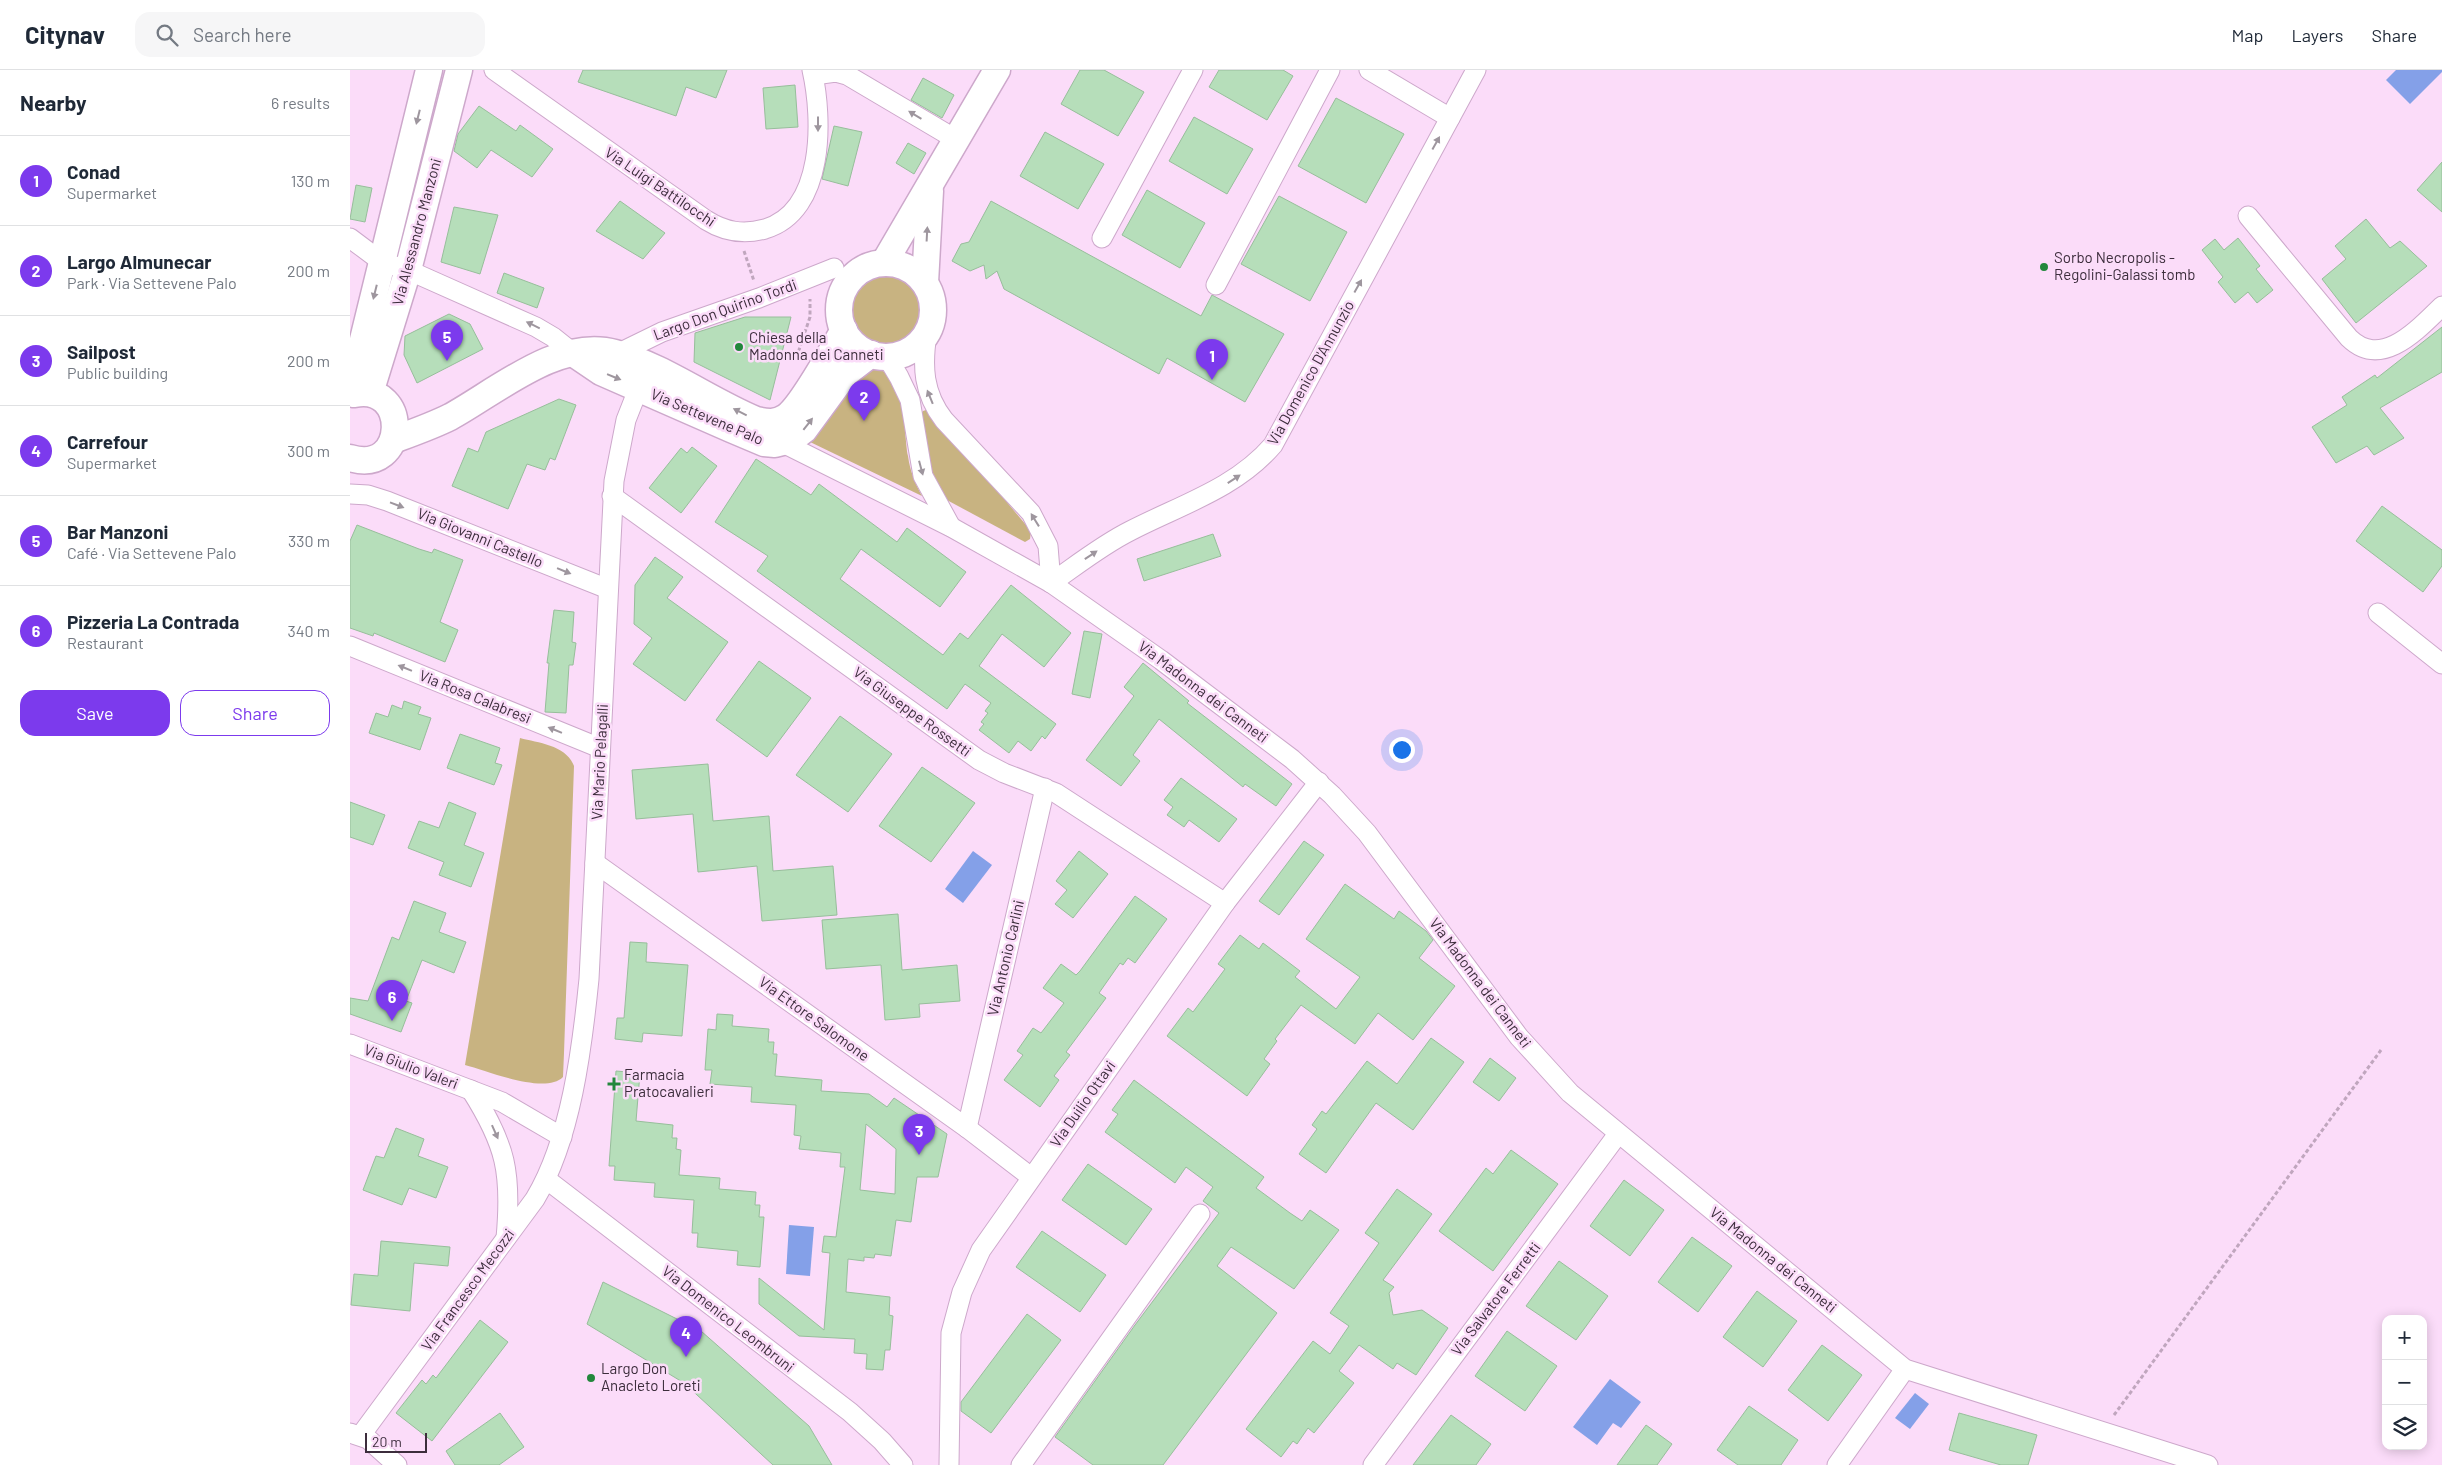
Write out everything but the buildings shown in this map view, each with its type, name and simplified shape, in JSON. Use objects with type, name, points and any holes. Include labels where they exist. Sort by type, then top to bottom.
[{"type":"street","name":"Via Alessandro Manzoni","points":[[357,394],[382,262],[429,70]]},
{"type":"street","name":"Via Alessandro Manzoni","points":[[357,394],[408,270],[459,70]]},
{"type":"street","name":"Via Luigi Battilocchi","points":[[494,70],[706,220],[738,233]]},
{"type":"street","points":[[884,263],[997,70]]},
{"type":"street","points":[[1102,238],[1193,70]]},
{"type":"street","points":[[1216,285],[1330,70]]},
{"type":"street","points":[[1368,70],[1450,118]]},
{"type":"street","name":"Via Domenico D'Annunzio","points":[[1051,583],[1130,531],[1201,498],[1236,478],[1265,454],[1286,423],[1324,348],[1476,70]]},
{"type":"street","points":[[738,233],[760,230],[778,223],[796,208],[806,191],[815,162],[818,140],[813,73],[836,72],[847,75],[957,140]]},
{"type":"street","points":[[879,355],[908,351],[919,344],[931,325],[933,306],[925,283],[931,184]]},
{"type":"street","points":[[2248,216],[2349,338],[2362,349],[2379,351],[2394,346],[2442,306]]},
{"type":"street","points":[[350,238],[382,262],[408,270],[536,327],[553,336],[572,353]]},
{"type":"street","points":[[925,283],[913,271],[905,267],[884,263],[861,271],[848,283],[840,303],[840,317],[844,330],[854,344],[879,355],[900,377],[910,400],[923,476],[951,527]]},
{"type":"street","name":"Largo Don Quirino Tordi","points":[[617,354],[662,332],[759,298],[827,271]]},
{"type":"street","name":"Via Settevene Palo","points":[[395,431],[436,424],[527,372],[572,353],[591,350],[617,354],[645,365],[749,417],[764,422],[772,422],[786,417],[800,401],[844,330]]},
{"type":"street","points":[[926,334],[923,369],[934,404],[950,426],[1030,513],[1048,546],[1051,583]]},
{"type":"street","name":"Via Settevene Palo","points":[[572,353],[593,368],[764,442],[783,444],[804,430],[838,382],[879,355]]},
{"type":"street","name":"Via Mario Pelagalli","points":[[562,1137],[585,1014],[595,863],[612,496],[621,442],[639,387]]},
{"type":"street","points":[[352,463],[369,460],[381,455],[395,431],[393,414],[386,402],[357,394]]},
{"type":"street","name":"Via Madonna dei Canneti","points":[[783,444],[951,527],[1051,583],[1191,682],[1275,745],[1319,782],[1367,833],[1532,1053],[1570,1093],[1905,1369],[2208,1465]]},
{"type":"street","name":"Via Giovanni Castello","points":[[350,494],[374,496],[608,589]]},
{"type":"street","name":"Via Giuseppe Rossetti","points":[[612,496],[979,760],[1004,773],[1045,788],[1064,798],[1226,903]]},
{"type":"street","points":[[2378,613],[2442,664]]},
{"type":"street","name":"Via Rosa Calabresi","points":[[350,646],[600,748]]},
{"type":"street","name":"Via Duilio Ottavi","points":[[949,1465],[949,1355],[958,1306],[968,1277],[986,1241],[1226,903],[1319,782]]},
{"type":"street","name":"Via Antonio Carlini","points":[[967,1128],[1045,788]]},
{"type":"street","name":"Via Ettore Salomone","points":[[595,863],[967,1128],[1031,1177]]},
{"type":"street","name":"Via Giulio Valeri","points":[[350,1044],[471,1090],[512,1108],[562,1137]]},
{"type":"street","name":"Via Giulio Valeri","points":[[471,1090],[496,1132],[504,1156],[509,1191],[506,1238]]},
{"type":"street","name":"Via Salvatore Ferretti","points":[[1373,1465],[1618,1134]]},
{"type":"street","name":"Via Francesco Mecozzi","points":[[355,1434],[535,1199],[546,1179],[562,1137]]},
{"type":"street","name":"Via Domenico Leombruni","points":[[546,1179],[850,1412],[882,1441],[903,1465]]},
{"type":"street","points":[[1021,1465],[1200,1214]]},
{"type":"street","points":[[1837,1465],[1905,1369]]},
{"type":"street","points":[[355,1434],[383,1451],[397,1465]]},
{"type":"path","points":[[738,233],[759,298]]},
{"type":"path","points":[[817,374],[798,353],[810,316],[810,293],[827,271]]},
{"type":"path","points":[[2101,1431],[2381,1050]]},
{"type":"shaded area","points":[[892,274],[905,280],[914,289],[918,295],[920,309],[918,323],[910,334],[899,342],[878,344],[871,342],[860,334],[852,323],[850,302],[852,295],[860,284],[871,276]]},
{"type":"shaded area","points":[[868,367],[881,370],[897,388],[904,416],[910,467],[922,496],[808,441],[855,377]]},
{"type":"shaded area","points":[[929,409],[1031,531],[1030,539],[1025,542],[945,499],[934,483],[919,416],[923,411]]},
{"type":"shaded area","points":[[520,738],[558,749],[565,753],[574,766],[563,1077],[555,1082],[543,1084],[516,1080],[465,1065]]},
{"type":"water","points":[[2396,70],[2442,70],[2442,72],[2410,104],[2386,80]]},
{"type":"water","points":[[973,851],[992,865],[963,903],[945,889]]},
{"type":"water","points":[[789,1225],[814,1227],[810,1276],[786,1274]]},
{"type":"water","points":[[1610,1379],[1641,1402],[1621,1428],[1613,1423],[1597,1445],[1573,1427]]},
{"type":"water","points":[[1915,1393],[1929,1404],[1910,1429],[1895,1418]]},
{"type":"place","name":"Sorbo Necropolis - Regolini-Galassi tomb","points":[[2044,267]]},
{"type":"place","name":"Chiesa della Madonna dei Canneti","points":[[739,347]]},
{"type":"place","name":"Bar Manzoni","points":[[447,361]]},
{"type":"place","name":"Conad","points":[[1212,380]]},
{"type":"place","name":"Largo Almunecar","points":[[864,421]]},
{"type":"place","name":"Pizzeria La Contrada","points":[[392,1021]]},
{"type":"place","name":"Farmacia Pratocavalieri","points":[[614,1084]]},
{"type":"place","name":"Sailpost","points":[[919,1155]]},
{"type":"place","name":"Carrefour","points":[[686,1357]]},
{"type":"place","name":"Largo Don Anacleto Loreti","points":[[591,1378]]}]
